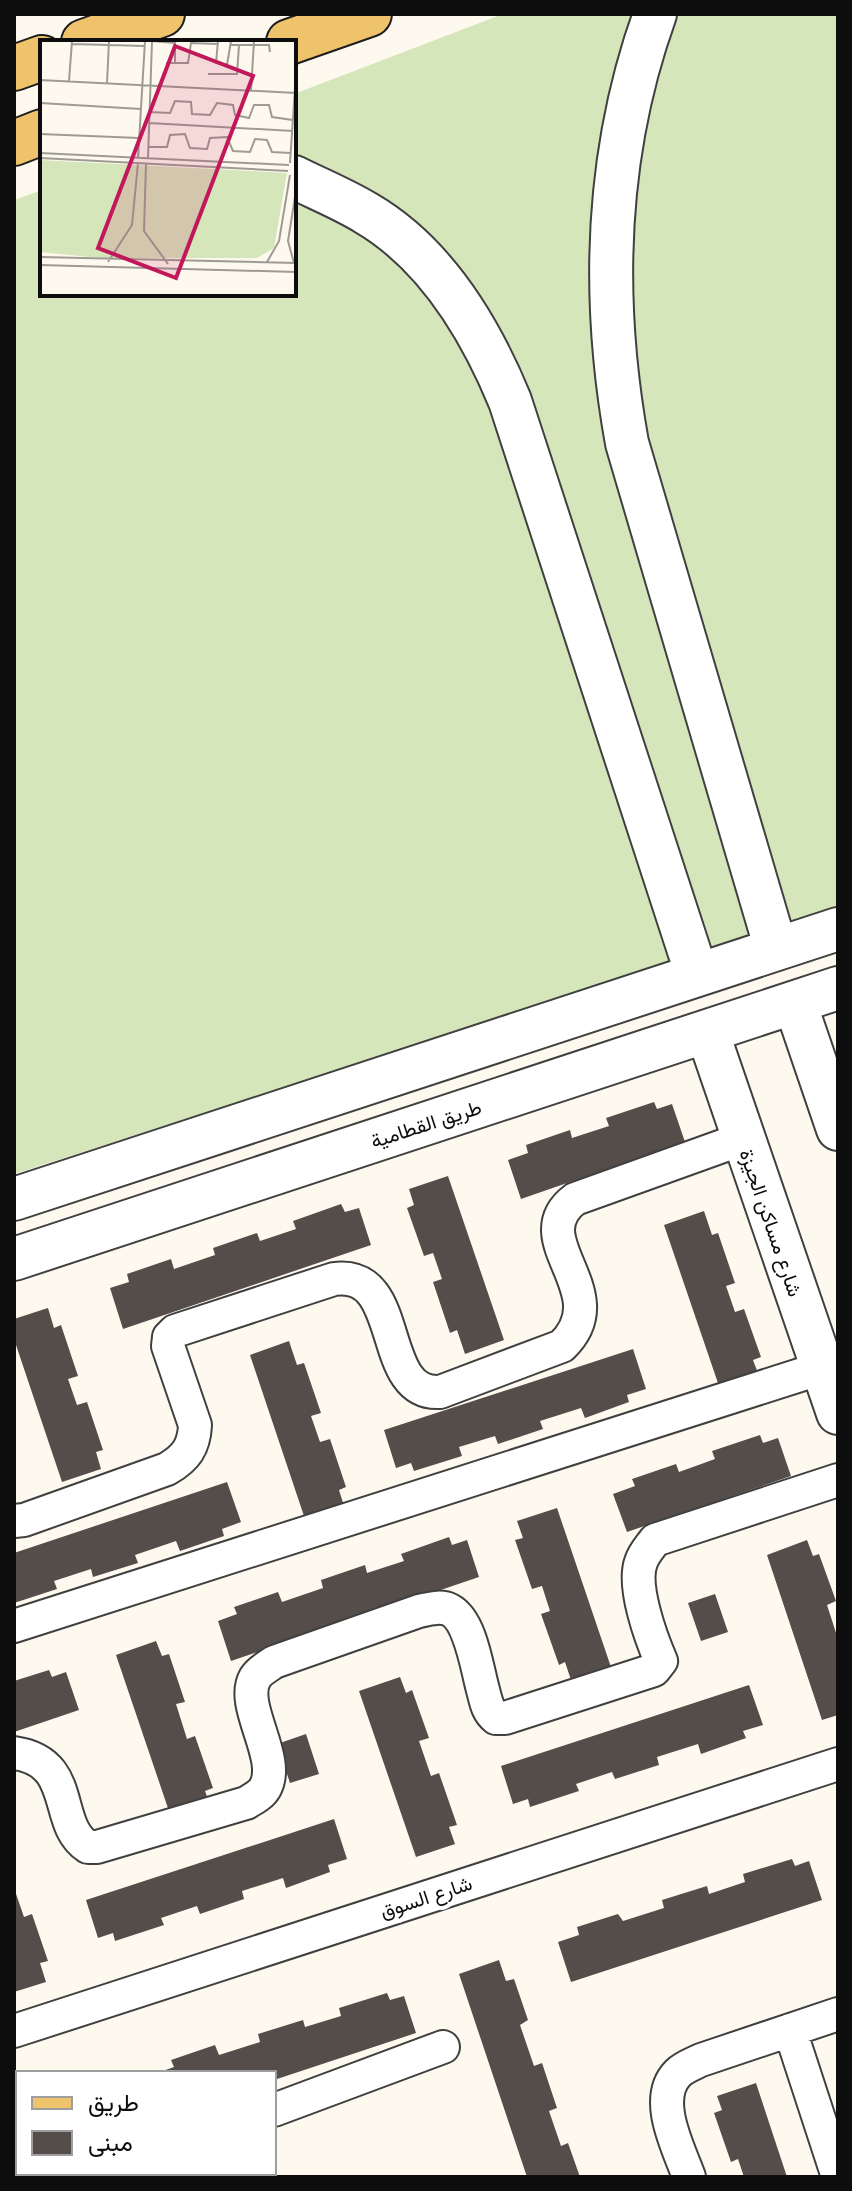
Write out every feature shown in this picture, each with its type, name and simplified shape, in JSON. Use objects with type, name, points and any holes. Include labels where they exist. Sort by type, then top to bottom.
[{"type":"main road","points":[[90,40],[162,14]]},
{"type":"main road","points":[[295,40],[369,14]]},
{"type":"main road","points":[[14,68],[40,59]]},
{"type":"main road","points":[[14,143],[40,133]]},
{"type":"street","points":[[655,14],[632,88],[614,189],[610,291],[617,393],[627,443],[776,949]]},
{"type":"street","points":[[296,178],[367,214],[398,237],[451,292],[493,361],[515,416],[697,975]]},
{"type":"street","points":[[14,1199],[838,929]]},
{"type":"street","name":"طريق القطامية","points":[[14,1259],[838,988]]},
{"type":"street","points":[[795,1003],[838,1129]]},
{"type":"street","name":"شارع مساكن الجيزة","points":[[707,1031],[838,1413]]},
{"type":"street","points":[[14,1521],[167,1469],[189,1452],[195,1425],[168,1346],[169,1337],[175,1331],[334,1279],[354,1279],[370,1289],[408,1379],[422,1391],[440,1392],[554,1350],[573,1335],[581,1312],[557,1232],[557,1222],[567,1205],[575,1199],[742,1139]]},
{"type":"street","points":[[14,1626],[822,1368]]},
{"type":"street","points":[[14,1753],[29,1756],[47,1767],[78,1837],[88,1847],[97,1847],[246,1803],[259,1795],[266,1787],[268,1765],[254,1705],[256,1676],[274,1662],[419,1611],[440,1607],[452,1611],[462,1622],[470,1638],[488,1709],[496,1718],[505,1718],[654,1670],[661,1661],[640,1595],[639,1580],[640,1564],[655,1540],[838,1480]]},
{"type":"street","name":"شارع السوق","points":[[14,2031],[838,1764]]},
{"type":"street","points":[[689,2177],[669,2123],[670,2083],[680,2070],[701,2060],[838,2014]]},
{"type":"street","points":[[790,2030],[838,2177]]},
{"type":"street","points":[[276,2109],[443,2047]]},
{"type":"green space","points":[[503,14],[838,14],[838,909],[14,1174],[14,200],[40,191],[40,296],[296,296],[296,93]]},
{"type":"building","points":[[654,1102],[657,1109],[672,1104],[685,1142],[521,1199],[508,1160],[528,1153],[526,1145],[570,1130],[572,1138],[609,1126],[606,1118]]},
{"type":"building","points":[[448,1176],[504,1340],[465,1354],[457,1330],[450,1333],[433,1282],[442,1279],[433,1253],[424,1256],[407,1208],[414,1205],[409,1189]]},
{"type":"building","points":[[341,1204],[345,1212],[359,1208],[371,1245],[123,1329],[110,1288],[129,1282],[127,1274],[171,1259],[174,1269],[215,1255],[213,1248],[257,1233],[260,1241],[296,1229],[293,1221]]},
{"type":"building","points":[[704,1211],[712,1235],[718,1233],[735,1283],[726,1286],[735,1312],[744,1309],[761,1357],[753,1360],[759,1376],[720,1389],[664,1225]]},
{"type":"building","points":[[48,1308],[54,1328],[61,1325],[78,1376],[68,1379],[77,1405],[87,1402],[103,1450],[96,1452],[101,1469],[62,1482],[14,1339],[14,1319]]},
{"type":"building","points":[[289,1341],[297,1365],[304,1363],[321,1413],[311,1416],[320,1442],[330,1439],[346,1487],[339,1490],[344,1506],[305,1519],[250,1355]]},
{"type":"building","points":[[633,1349],[646,1389],[627,1395],[629,1402],[585,1418],[581,1408],[540,1421],[543,1429],[498,1444],[495,1436],[459,1447],[462,1456],[414,1471],[411,1463],[396,1468],[384,1430]]},
{"type":"building","points":[[760,1435],[763,1443],[778,1438],[791,1476],[627,1532],[613,1494],[635,1486],[632,1479],[676,1464],[679,1472],[715,1459],[712,1451]]},
{"type":"building","points":[[227,1482],[241,1522],[222,1529],[224,1536],[180,1551],[176,1541],[135,1555],[138,1563],[93,1577],[91,1569],[54,1581],[57,1589],[14,1603],[14,1553]]},
{"type":"building","points":[[557,1508],[613,1673],[573,1686],[565,1662],[559,1665],[541,1614],[550,1611],[542,1586],[532,1589],[515,1540],[523,1538],[517,1521]]},
{"type":"building","points":[[449,1537],[452,1545],[467,1540],[479,1577],[231,1661],[218,1621],[237,1614],[234,1607],[278,1592],[282,1602],[323,1588],[321,1580],[365,1565],[367,1573],[404,1561],[401,1554]]},
{"type":"building","points":[[807,1540],[813,1556],[819,1554],[836,1601],[827,1605],[838,1639],[838,1715],[822,1720],[767,1555]]},
{"type":"building","points":[[715,1594],[728,1632],[701,1641],[688,1603]]},
{"type":"building","points":[[156,1641],[162,1656],[169,1654],[185,1702],[176,1704],[187,1739],[195,1736],[213,1788],[205,1791],[211,1807],[172,1820],[116,1655]]},
{"type":"building","points":[[49,1670],[52,1677],[66,1672],[79,1710],[14,1732],[14,1681]]},
{"type":"building","points":[[400,1677],[406,1693],[412,1690],[429,1738],[419,1741],[431,1776],[439,1773],[457,1825],[449,1827],[455,1844],[416,1857],[359,1691]]},
{"type":"building","points":[[749,1685],[763,1725],[743,1731],[746,1738],[701,1754],[698,1744],[657,1757],[659,1765],[615,1779],[612,1772],[576,1784],[579,1791],[530,1807],[528,1799],[513,1804],[501,1766]]},
{"type":"building","points":[[306,1734],[319,1774],[290,1783],[277,1744]]},
{"type":"building","points":[[334,1819],[347,1859],[328,1865],[330,1872],[286,1888],[283,1878],[242,1891],[244,1899],[200,1914],[197,1906],[161,1918],[164,1925],[115,1941],[113,1933],[98,1938],[86,1900]]},
{"type":"building","points":[[792,1859],[795,1866],[809,1861],[822,1900],[571,1982],[558,1942],[579,1935],[577,1927],[618,1914],[623,1921],[664,1908],[662,1900],[707,1886],[709,1894],[745,1882],[743,1874]]},
{"type":"building","points":[[14,1888],[24,1917],[32,1914],[48,1961],[40,1963],[46,1982],[14,1992]]},
{"type":"building","points":[[499,1960],[506,1981],[514,1979],[528,2020],[520,2025],[534,2066],[542,2063],[557,2108],[549,2111],[561,2146],[568,2143],[580,2177],[527,2177],[459,1974]]},
{"type":"building","points":[[387,1993],[390,2000],[404,1996],[416,2033],[276,2079],[276,2071],[163,2071],[174,2067],[171,2060],[215,2045],[219,2055],[260,2042],[258,2034],[303,2020],[305,2027],[341,2016],[339,2008]]},
{"type":"building","points":[[756,2083],[787,2177],[744,2177],[738,2159],[731,2162],[714,2113],[722,2110],[717,2096]]}]
